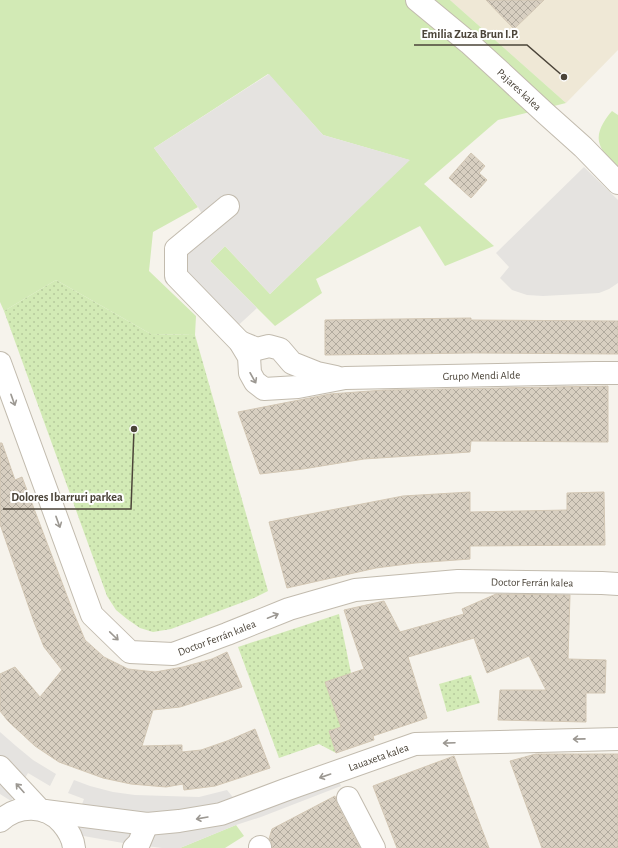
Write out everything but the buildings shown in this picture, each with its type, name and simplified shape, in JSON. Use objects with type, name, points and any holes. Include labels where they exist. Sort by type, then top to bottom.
[{"type":"street","name":"Pajares kalea","points":[[417,0],[469,43],[583,147],[618,183]]},
{"type":"street","name":"Grupo Mendi Alde","points":[[228,206],[176,249],[176,276],[240,342],[249,357],[250,373],[255,382],[264,389],[298,387],[345,378],[595,372],[602,374],[618,373]]},
{"type":"street","name":"Grupo Mendi Alde","points":[[240,342],[257,348],[269,346],[280,349],[292,363],[317,373],[345,378]]},
{"type":"street","name":"Doctor Ferrán kalea","points":[[0,363],[92,615],[130,652],[173,654],[289,609],[354,590],[458,581],[618,584]]},
{"type":"street","name":"Lauaxeta kalea","points":[[0,821],[18,810],[42,810],[147,824],[179,821],[221,814],[415,744],[618,738]]},
{"type":"street","points":[[0,767],[42,810],[58,818],[68,829],[74,848]]},
{"type":"street","points":[[356,811],[374,848]]},
{"type":"street","points":[[134,848],[139,843],[147,824]]},
{"type":"shaded area","points":[[450,0],[618,0],[618,50],[566,103]]},
{"type":"shaded area","points":[[269,74],[323,135],[410,160],[270,294],[225,246],[210,261],[257,308],[231,332],[176,276],[205,219],[198,207],[154,148]]},
{"type":"shaded area","points":[[584,167],[618,200],[618,283],[599,293],[543,296],[527,295],[512,290],[500,278],[509,267],[496,253]]},
{"type":"shaded area","points":[[0,732],[33,760],[56,774],[50,786],[28,773],[11,801],[0,794]]},
{"type":"shaded area","points":[[337,777],[341,786],[261,817],[236,825],[180,848],[162,848],[78,835],[74,826],[84,799],[68,793],[74,780],[113,792],[135,795],[199,797],[227,790],[245,812]]},
{"type":"green space","points":[[0,0],[450,0],[566,103],[498,120],[424,184],[494,246],[445,266],[420,226],[316,279],[322,293],[275,326],[210,261],[225,246],[270,294],[409,160],[323,135],[268,74],[154,148],[198,207],[153,232],[149,271],[196,316],[195,335],[151,334],[56,280],[4,311],[0,302]]},
{"type":"green space","points":[[612,111],[618,115],[618,167],[603,151],[599,140],[602,126]]},
{"type":"green space","points":[[56,280],[151,334],[195,335],[268,591],[254,598],[171,629],[153,632],[140,628],[116,610],[107,596],[4,311]]},
{"type":"green space","points":[[339,614],[351,673],[341,727],[329,731],[336,753],[319,744],[279,758],[238,647]]},
{"type":"green space","points":[[471,675],[480,703],[447,712],[439,684]]},
{"type":"green space","points":[[236,825],[244,836],[225,848],[180,848]]},
{"type":"place","name":"Emilia Zuza Brun I.P.","points":[[564,77]]},
{"type":"place","name":"Dolores Ibarruri parkea","points":[[134,429]]}]
